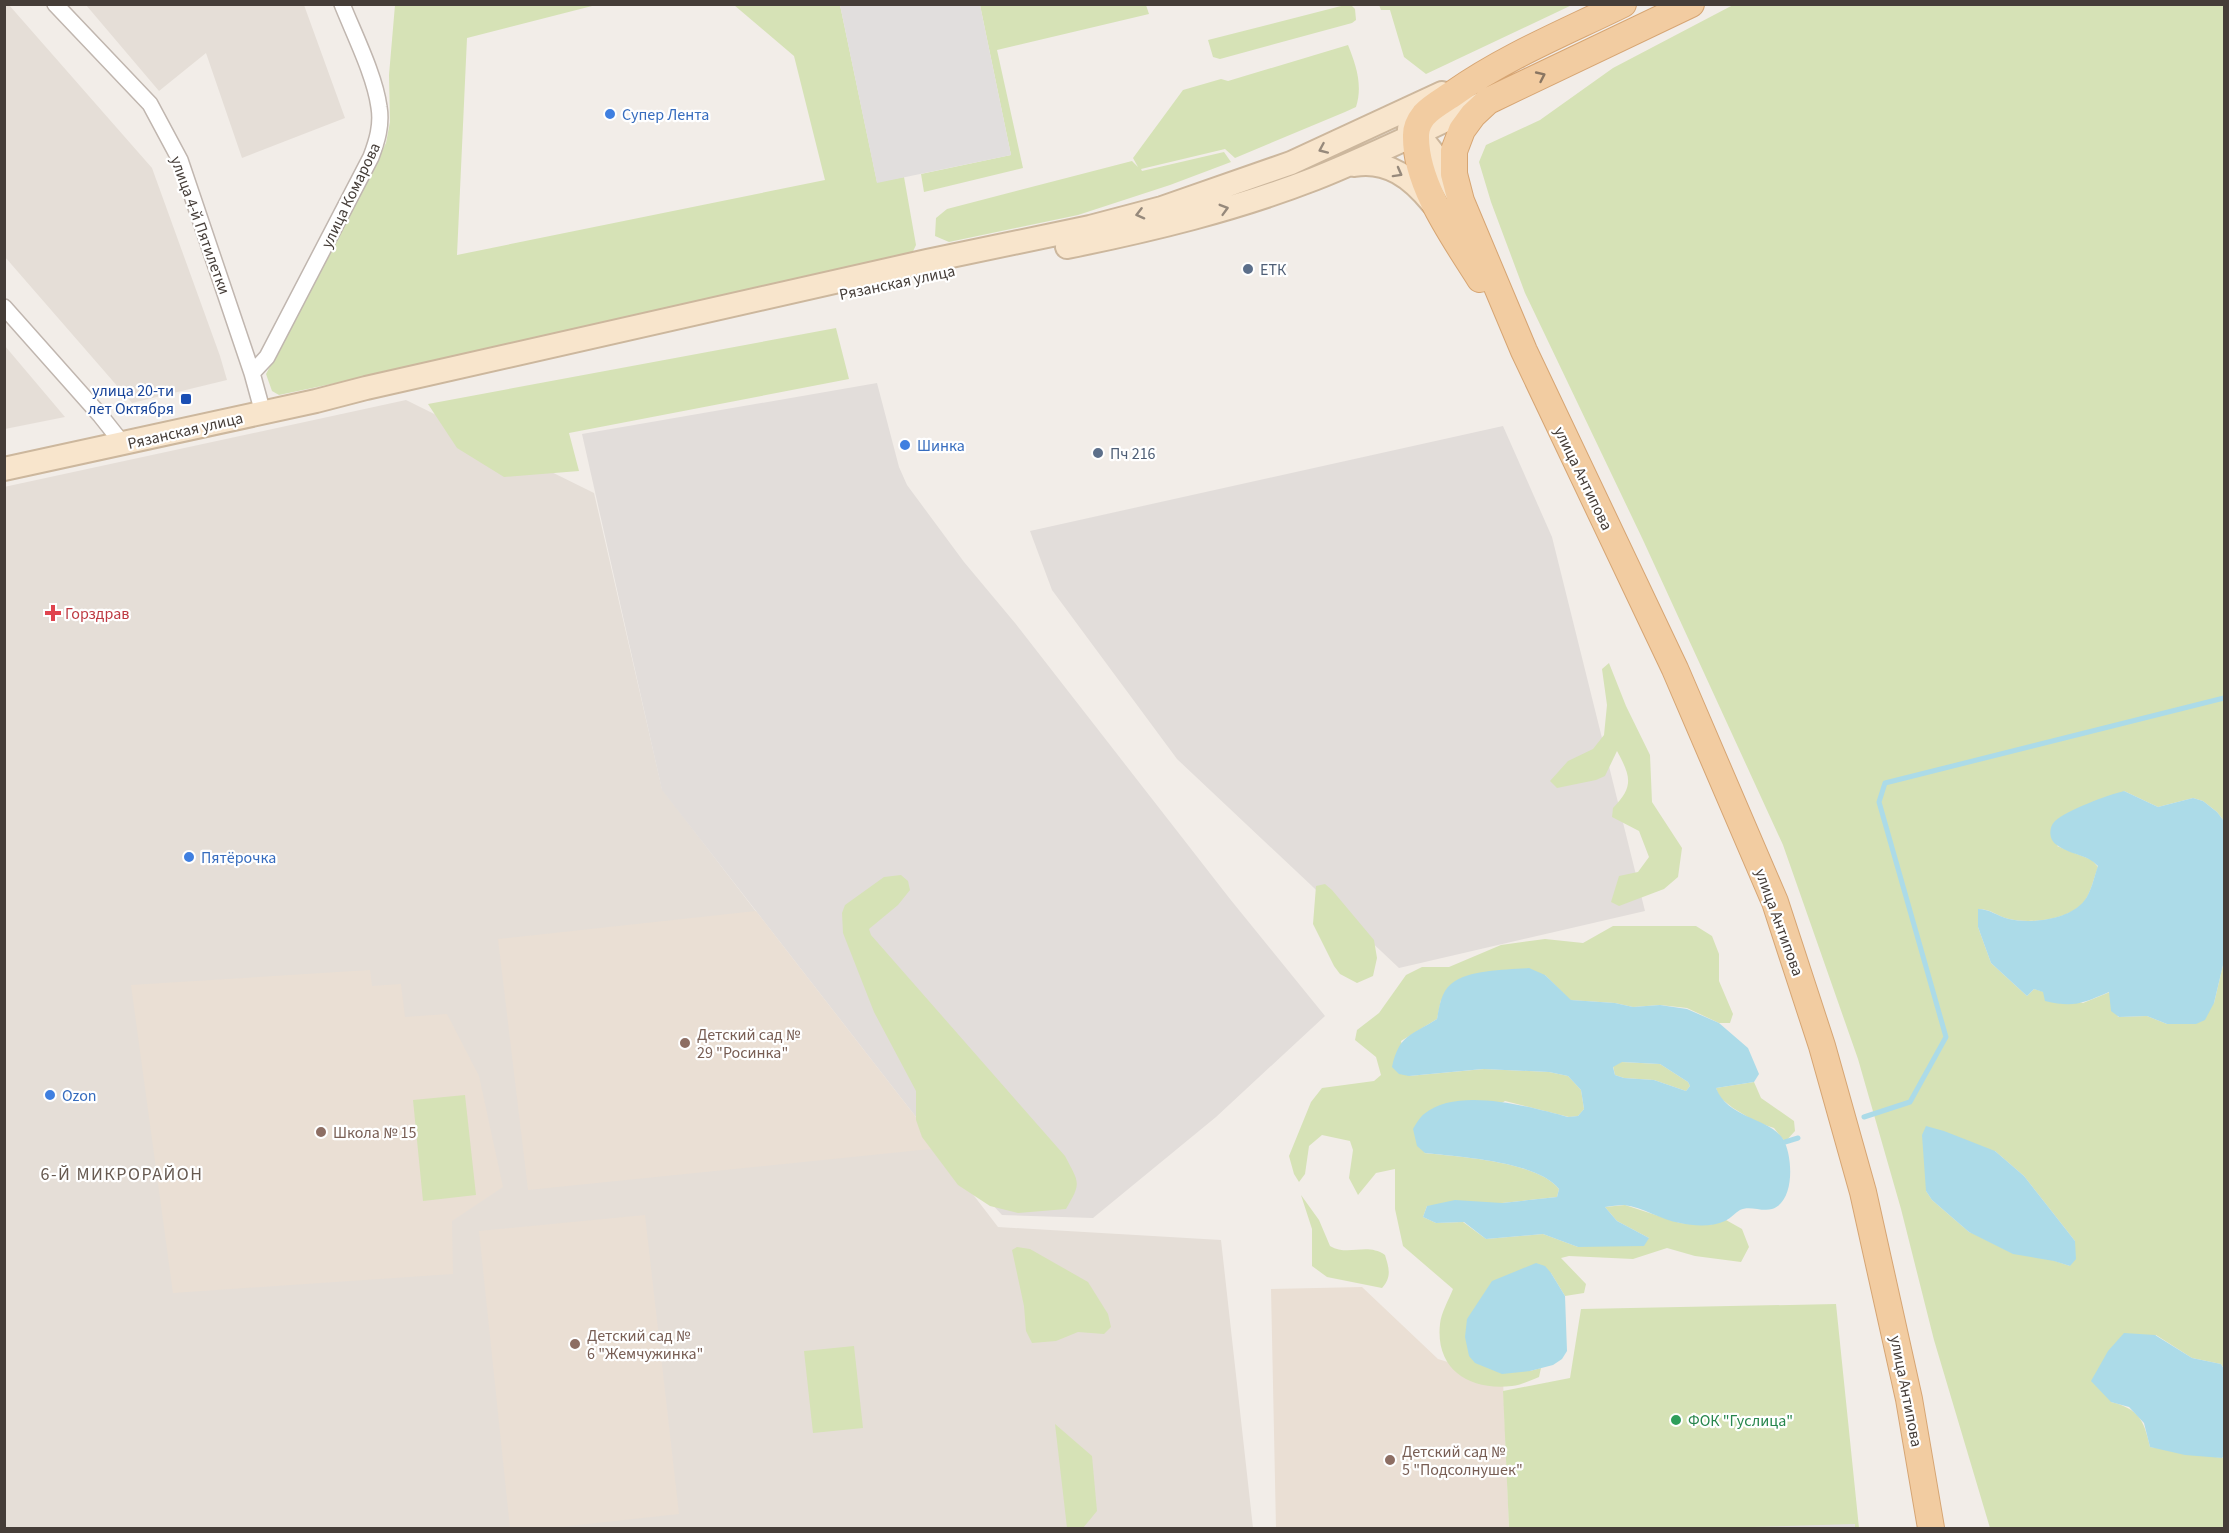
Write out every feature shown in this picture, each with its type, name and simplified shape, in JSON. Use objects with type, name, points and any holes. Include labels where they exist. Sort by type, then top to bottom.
[{"type":"main road","points":[[1376,125],[1400,123],[1416,133],[1426,112],[1480,74],[1623,4]]},
{"type":"main road","points":[[1488,101],[1691,4]]},
{"type":"main road","name":"Рязанская улица","points":[[4,469],[262,413],[927,261],[1090,227],[1152,211],[1291,163],[1376,125],[1480,74]]},
{"type":"main road","name":"Рязанская улица","points":[[366,388],[843,294],[1157,228],[1247,202],[1343,167],[1488,101]]},
{"type":"main road","name":"улица Антипова","points":[[1450,207],[1454,151],[1462,130],[1473,115],[1488,101]]},
{"type":"main road","name":"улица Антипова","points":[[1416,133],[1417,151],[1424,178],[1450,207],[1524,351],[1675,669],[1775,902],[1822,1046],[1863,1192],[1909,1399],[1931,1528]]},
{"type":"main road","points":[[1343,167],[1365,163],[1384,166],[1401,173],[1450,207]]},
{"type":"street","name":"улица 4-й Пятилетки","points":[[55,4],[150,104],[180,160],[252,373],[262,413]]},
{"type":"street","name":"улица Комарова","points":[[252,373],[267,357],[371,158],[378,140],[379,106],[342,4]]},
{"type":"street","points":[[4,307],[123,444]]},
{"type":"shaded area","points":[[4,5],[9,5],[152,168],[227,380],[132,403],[5,257]]},
{"type":"shaded area","points":[[86,5],[304,5],[345,118],[242,158],[206,53],[159,91]]},
{"type":"shaded area","points":[[840,5],[980,5],[1011,155],[877,183]]},
{"type":"shaded area","points":[[5,346],[65,417],[5,429]]},
{"type":"shaded area","points":[[877,383],[899,467],[907,485],[964,562],[1015,623],[1230,899],[1325,1016],[1216,1117],[1093,1218],[1002,1215],[940,1148],[662,790],[582,434]]},
{"type":"shaded area","name":"6-Й МИКРОРАЙОН","points":[[406,400],[594,493],[662,789],[998,1227],[1221,1240],[1253,1528],[5,1528],[4,487]]},
{"type":"shaded area","points":[[1503,426],[1552,537],[1645,911],[1399,968],[1177,759],[1052,590],[1030,531]]},
{"type":"shaded area","name":"Детский сад № 29 \"Росинка\"","points":[[756,911],[940,1148],[528,1190],[498,939]]},
{"type":"shaded area","name":"Школа № 15","points":[[370,970],[372,986],[401,984],[405,1017],[447,1014],[479,1076],[503,1187],[452,1221],[453,1274],[173,1293],[131,985]]},
{"type":"shaded area","name":"Детский сад № 6 \"Жемчужинка\"","points":[[645,1215],[679,1514],[551,1528],[510,1528],[479,1231]]},
{"type":"shaded area","name":"Детский сад № 5 \"Подсолнушек\"","points":[[1362,1287],[1438,1359],[1503,1379],[1509,1528],[1276,1528],[1271,1289]]},
{"type":"shaded area","points":[[1855,1524],[1855,1528],[1751,1528],[1751,1527]]},
{"type":"green space","points":[[1379,4],[1572,5],[1426,74],[1404,57],[1390,10],[1381,10]]},
{"type":"green space","points":[[395,5],[596,5],[467,38],[457,255],[825,180],[794,56],[734,5],[840,5],[877,182],[904,177],[916,245],[908,262],[279,395],[272,391],[266,374],[386,143],[390,122],[389,75]]},
{"type":"green space","points":[[980,5],[1146,5],[1149,14],[997,50],[1023,168],[924,192],[921,174],[1011,155]]},
{"type":"green space","points":[[1351,5],[1355,9],[1356,20],[1352,23],[1220,59],[1213,57],[1208,40]]},
{"type":"green space","points":[[1733,5],[2224,5],[2224,821],[2203,801],[2193,798],[2158,807],[2124,791],[2057,846],[2092,860],[2098,867],[2084,902],[2069,913],[2038,921],[2009,919],[1987,910],[1978,909],[1978,927],[1991,963],[2027,996],[2034,989],[2083,1003],[2110,992],[2118,1017],[2147,1016],[2167,1024],[2214,1003],[2224,961],[2224,1369],[2221,1364],[2192,1358],[2156,1335],[2111,1402],[2128,1408],[2139,1417],[2150,1447],[2222,1458],[2224,1456],[2224,1528],[1990,1528],[1934,1340],[1901,1209],[1858,1059],[1783,845],[1643,540],[1525,293],[1491,202],[1479,162],[1486,145],[1540,120],[1613,68]],"holes":[[[1995,1151],[2024,1176],[2075,1241],[2070,1266],[1969,1232],[1932,1200],[1926,1191]]]},
{"type":"green space","points":[[1348,45],[1359,83],[1356,107],[1235,158],[1225,149],[1141,169],[1142,171],[1224,152],[1231,162],[1078,215],[949,242],[935,236],[936,218],[947,209],[1132,161],[1138,167],[1133,158],[1183,90],[1221,79],[1228,81]]},
{"type":"green space","points":[[836,328],[849,379],[569,433],[579,471],[504,477],[457,448],[428,404]]},
{"type":"green space","points":[[1609,663],[1626,706],[1650,755],[1652,802],[1682,848],[1678,877],[1664,889],[1619,906],[1611,902],[1619,876],[1638,872],[1649,857],[1639,831],[1612,817],[1613,808],[1624,793],[1628,781],[1617,751],[1605,776],[1557,788],[1550,781],[1568,761],[1593,749],[1604,735],[1607,705],[1602,669]]},
{"type":"green space","points":[[901,875],[908,881],[910,890],[898,905],[869,929],[871,935],[1065,1156],[1077,1182],[1075,1193],[1066,1209],[1018,1213],[990,1206],[958,1185],[922,1137],[916,1120],[916,1091],[874,1012],[843,933],[842,913],[845,905],[884,877]]},
{"type":"green space","points":[[1325,884],[1374,940],[1377,958],[1373,976],[1357,983],[1340,974],[1334,966],[1313,924],[1316,886]]},
{"type":"green space","points":[[1613,926],[1696,926],[1712,936],[1719,954],[1719,981],[1733,1014],[1730,1023],[1719,1023],[1687,1008],[1660,1005],[1633,1007],[1615,1003],[1570,1000],[1545,975],[1441,1000],[1437,1019],[1401,1041],[1409,1076],[1484,1069],[1549,1072],[1568,1076],[1581,1090],[1584,1109],[1578,1116],[1569,1117],[1505,1101],[1424,1153],[1516,1166],[1548,1180],[1559,1189],[1557,1197],[1502,1203],[1427,1206],[1423,1217],[1436,1223],[1463,1222],[1486,1239],[1543,1234],[1578,1247],[1649,1238],[1617,1221],[1605,1207],[1625,1205],[1680,1223],[1709,1225],[1726,1220],[1742,1229],[1749,1247],[1741,1262],[1695,1256],[1667,1248],[1633,1259],[1569,1256],[1561,1258],[1586,1284],[1584,1293],[1565,1296],[1551,1273],[1530,1371],[1541,1368],[1539,1377],[1512,1386],[1482,1385],[1458,1374],[1443,1354],[1440,1324],[1453,1289],[1403,1246],[1395,1209],[1395,1169],[1376,1173],[1358,1195],[1349,1178],[1353,1150],[1350,1141],[1322,1135],[1309,1146],[1305,1174],[1299,1182],[1289,1156],[1311,1102],[1322,1088],[1374,1081],[1381,1075],[1376,1057],[1355,1040],[1357,1030],[1379,1013],[1406,975],[1422,967],[1449,967],[1501,945],[1545,939],[1583,943]]},
{"type":"green space","points":[[1621,1062],[1660,1064],[1688,1082],[1690,1086],[1686,1091],[1654,1080],[1624,1078],[1615,1075],[1613,1066]]},
{"type":"green space","points":[[1754,1082],[1761,1098],[1794,1121],[1795,1131],[1785,1142],[1774,1128],[1756,1122],[1733,1108],[1719,1097],[1716,1088]]},
{"type":"green space","points":[[465,1095],[476,1195],[423,1201],[413,1100]]},
{"type":"green space","points":[[1301,1195],[1319,1220],[1330,1246],[1344,1250],[1378,1251],[1385,1255],[1388,1276],[1382,1288],[1327,1277],[1312,1266],[1312,1229]]},
{"type":"green space","points":[[1017,1247],[1030,1249],[1088,1282],[1108,1314],[1111,1327],[1104,1334],[1078,1332],[1056,1341],[1032,1343],[1026,1331],[1024,1306],[1012,1250]]},
{"type":"green space","name":"ФОК \"Гуслица\"","points":[[1836,1304],[1859,1528],[1509,1528],[1503,1391],[1570,1378],[1581,1309]]},
{"type":"green space","points":[[854,1346],[863,1428],[813,1433],[804,1351]]},
{"type":"green space","points":[[1055,1424],[1092,1456],[1097,1511],[1083,1528],[1067,1528]]},
{"type":"water","points":[[2124,791],[2158,807],[2193,798],[2203,801],[2224,821],[2224,961],[2214,1003],[2205,1020],[2196,1024],[2167,1024],[2147,1016],[2119,1017],[2111,1011],[2109,992],[2085,1002],[2071,1004],[2045,1001],[2043,992],[2034,989],[2027,996],[1991,963],[1978,927],[1978,909],[2009,919],[2038,921],[2069,913],[2084,901],[2089,894],[2098,866],[2089,859],[2067,851],[2054,843],[2051,837],[2051,827],[2055,821],[2069,812],[2098,799]]},
{"type":"water","points":[[1529,968],[1545,975],[1571,1000],[1615,1003],[1633,1007],[1660,1005],[1687,1009],[1719,1023],[1748,1048],[1759,1074],[1754,1082],[1716,1088],[1722,1099],[1731,1107],[1771,1128],[1785,1143],[1788,1151],[1790,1180],[1788,1190],[1779,1205],[1768,1210],[1744,1209],[1725,1221],[1703,1225],[1673,1221],[1631,1206],[1605,1207],[1617,1221],[1649,1238],[1644,1246],[1578,1247],[1543,1234],[1486,1239],[1464,1222],[1436,1223],[1423,1217],[1427,1206],[1455,1200],[1502,1203],[1557,1197],[1559,1189],[1548,1180],[1516,1166],[1425,1153],[1417,1146],[1413,1129],[1424,1114],[1438,1106],[1456,1101],[1494,1101],[1568,1117],[1578,1116],[1584,1109],[1581,1090],[1568,1076],[1549,1072],[1483,1069],[1409,1076],[1399,1074],[1392,1067],[1402,1042],[1437,1019],[1443,996],[1451,984],[1468,975]],"holes":[[[1622,1062],[1660,1064],[1688,1082],[1690,1086],[1686,1091],[1654,1080],[1624,1078],[1615,1075],[1613,1067]]]},
{"type":"water","points":[[1926,1126],[1995,1151],[2024,1176],[2075,1241],[2076,1259],[2070,1266],[2013,1254],[1969,1232],[1932,1200],[1926,1191],[1922,1135]]},
{"type":"water","points":[[1536,1263],[1545,1266],[1565,1296],[1567,1351],[1562,1359],[1553,1365],[1530,1371],[1502,1374],[1475,1363],[1469,1356],[1465,1337],[1467,1319],[1492,1281]]},
{"type":"water","points":[[2124,1333],[2155,1335],[2192,1358],[2221,1364],[2224,1369],[2224,1456],[2222,1458],[2185,1455],[2150,1447],[2144,1423],[2129,1407],[2111,1402],[2091,1381],[2108,1351]]},
{"type":"waterway","points":[[1864,1117],[1910,1102],[1946,1037],[1879,802],[1885,783],[2224,698]]},
{"type":"waterway","points":[[1785,1142],[1798,1138]]},
{"type":"place","name":"Супер Лента","points":[[610,114]]},
{"type":"place","name":"ЕТК","points":[[1248,269]]},
{"type":"place","name":"улица 20-ти лет Октября","points":[[186,399]]},
{"type":"place","name":"Шинка","points":[[905,445]]},
{"type":"place","name":"Пч 216","points":[[1098,453]]},
{"type":"place","name":"Горздрав","points":[[53,613]]},
{"type":"place","name":"Пятёрочка","points":[[189,857]]},
{"type":"place","name":"Детский сад № 29 \"Росинка\"","points":[[685,1043]]},
{"type":"place","name":"Ozon","points":[[50,1095]]},
{"type":"place","name":"Школа № 15","points":[[321,1132]]},
{"type":"place","name":"Детский сад № 6 \"Жемчужинка\"","points":[[575,1344]]},
{"type":"place","name":"ФОК \"Гуслица\"","points":[[1676,1420]]},
{"type":"place","name":"Детский сад № 5 \"Подсолнушек\"","points":[[1390,1460]]},
{"type":"district","name":"6-Й МИКРОРАЙОН","points":[[122,1174]]}]
